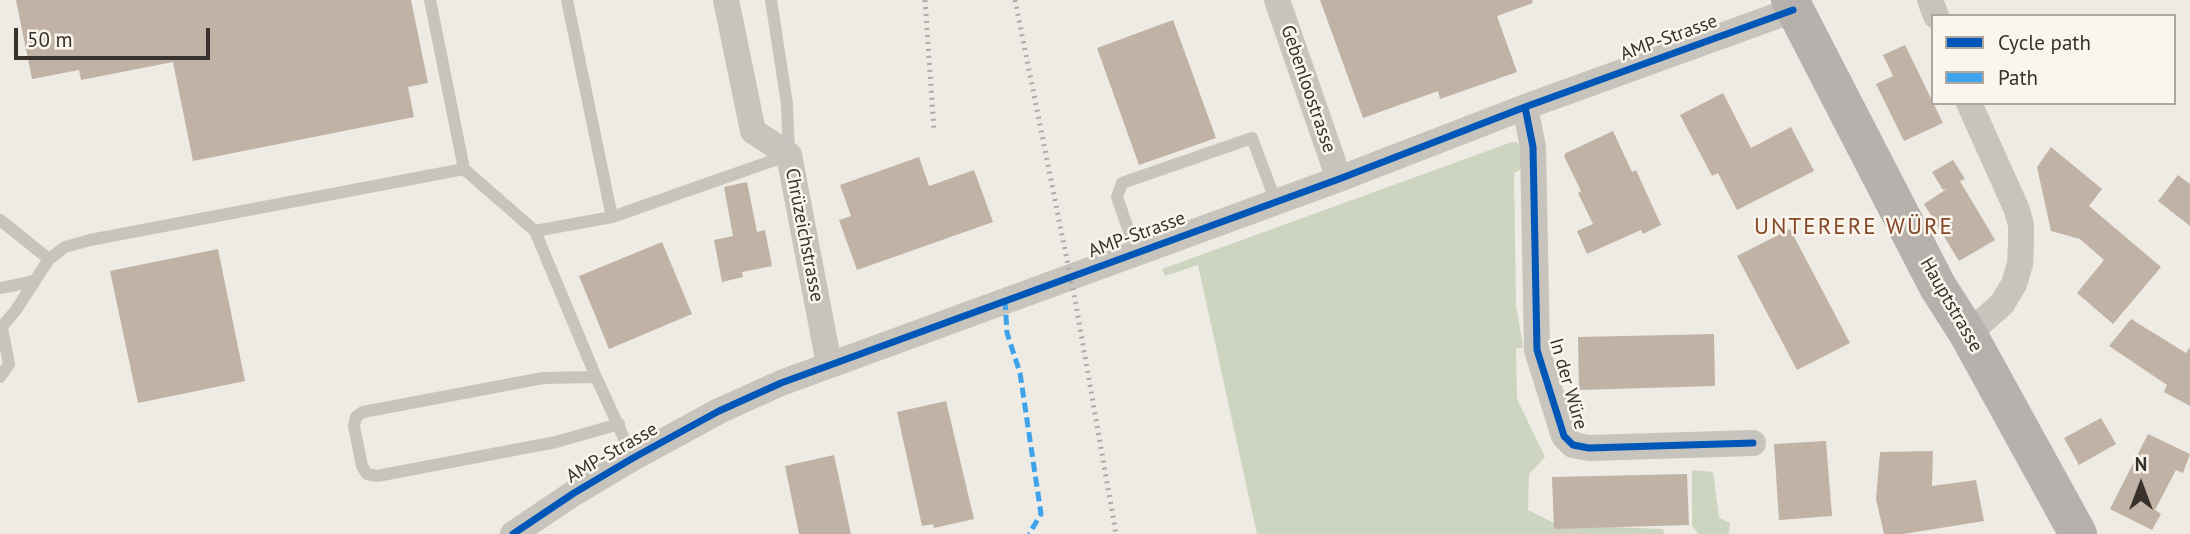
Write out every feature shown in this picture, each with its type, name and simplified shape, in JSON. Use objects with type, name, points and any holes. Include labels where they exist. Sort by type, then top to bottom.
[{"type":"main road","name":"Hauptstrasse","points":[[1791,5],[1938,287],[1968,334],[2078,534]]},
{"type":"street","name":"Chrüzeichstrasse","points":[[726,0],[753,131],[789,155],[829,364]]},
{"type":"street","name":"Gebenloostrasse","points":[[1278,0],[1339,179]]},
{"type":"street","name":"AMP-Strasse","points":[[513,534],[573,493],[633,458],[719,411],[781,383],[1339,179],[1791,5]]},
{"type":"street","points":[[1968,334],[2002,304],[2014,284],[2020,264],[2021,244],[2021,225],[2017,210],[1970,105]]},
{"type":"street","name":"In der Würe","points":[[1525,107],[1533,147],[1537,350],[1564,436],[1573,445],[1589,448],[1753,443]]},
{"type":"lane","points":[[430,0],[464,169],[536,230],[596,377],[633,458]]},
{"type":"lane","points":[[567,0],[612,217]]},
{"type":"lane","points":[[536,230],[612,217],[789,155],[787,104],[771,0]]},
{"type":"lane","points":[[1136,252],[1116,197],[1122,183],[1252,138],[1276,202]]},
{"type":"lane","points":[[0,377],[9,364],[1,329],[49,259],[65,247],[464,169]]},
{"type":"lane","points":[[0,220],[49,259]]},
{"type":"lane","points":[[0,288],[35,281]]},
{"type":"lane","points":[[596,377],[543,378],[363,412],[356,417],[354,426],[362,466],[367,474],[377,476],[556,442],[619,424]]},
{"type":"green space","points":[[1517,142],[1522,150],[1524,168],[1514,173],[1516,305],[1523,347],[1516,349],[1517,399],[1545,457],[1529,474],[1528,510],[1558,525],[1663,529],[1664,534],[1257,534],[1198,265],[1165,276],[1162,269]]},
{"type":"green space","points":[[1692,470],[1713,472],[1719,518],[1730,523],[1729,534],[1698,534],[1692,525]]},
{"type":"building","points":[[16,0],[411,0],[428,83],[408,87],[414,117],[193,161],[173,62],[81,80],[79,70],[32,79]]},
{"type":"building","points":[[1320,0],[1532,0],[1533,3],[1497,16],[1517,72],[1440,99],[1438,91],[1363,118]]},
{"type":"building","points":[[1173,20],[1216,138],[1139,165],[1097,48]]},
{"type":"building","points":[[1905,45],[1931,98],[1931,105],[1934,105],[1943,123],[1904,141],[1876,84],[1893,76],[1883,55]]},
{"type":"building","points":[[1723,93],[1751,148],[1791,127],[1814,171],[1737,210],[1718,173],[1712,176],[1680,115]]},
{"type":"building","points":[[1613,131],[1632,172],[1636,170],[1661,225],[1643,234],[1641,230],[1587,254],[1577,231],[1593,224],[1564,156]]},
{"type":"building","points":[[2051,147],[2102,189],[2089,206],[2161,267],[2113,324],[2077,293],[2104,260],[2080,239],[2051,231],[2037,167]]},
{"type":"building","points":[[919,157],[929,186],[974,170],[993,222],[857,270],[839,220],[851,216],[840,185]]},
{"type":"building","points":[[1953,160],[1965,179],[1960,181],[1995,240],[1959,261],[1924,204],[1948,188],[1943,190],[1932,172]]},
{"type":"building","points":[[2178,175],[2190,184],[2190,226],[2158,201]]},
{"type":"building","points":[[747,182],[757,232],[765,230],[772,266],[742,272],[743,277],[722,282],[714,240],[733,236],[724,187]]},
{"type":"building","points":[[1790,229],[1850,343],[1797,370],[1737,256]]},
{"type":"building","points":[[662,242],[692,314],[609,349],[579,276]]},
{"type":"building","points":[[218,249],[245,381],[138,403],[110,271]]},
{"type":"building","points":[[2131,319],[2186,353],[2190,347],[2190,406],[2164,392],[2167,385],[2109,346]]},
{"type":"building","points":[[1714,334],[1715,386],[1579,390],[1578,337]]},
{"type":"building","points":[[946,401],[974,519],[934,528],[933,524],[922,526],[897,412]]},
{"type":"building","points":[[2101,418],[2116,444],[2079,465],[2064,438]]},
{"type":"building","points":[[2148,434],[2190,454],[2183,473],[2176,470],[2155,510],[2161,514],[2152,530],[2110,509]]},
{"type":"building","points":[[1826,441],[1832,516],[1779,520],[1774,444]]},
{"type":"building","points":[[1933,451],[1932,486],[1976,480],[1984,521],[1903,534],[1884,534],[1876,499],[1880,452]]},
{"type":"building","points":[[834,455],[851,534],[799,534],[785,466]]},
{"type":"building","points":[[1687,474],[1689,525],[1554,529],[1552,477]]},
{"type":"railway","points":[[925,0],[934,130]]},
{"type":"railway","points":[[1015,0],[1076,305],[1116,534]]},
{"type":"marked path","points":[[1005,300],[1007,333],[1020,373],[1041,514],[1029,534]]},
{"type":"cycle path","points":[[513,534],[633,458],[719,411],[781,383],[1793,10]]},
{"type":"cycle path","points":[[1525,107],[1533,147],[1537,350],[1564,436],[1573,445],[1589,448],[1753,443]]},
{"type":"district","name":"UNTERERE WÜRE","points":[[1854,227]]}]
